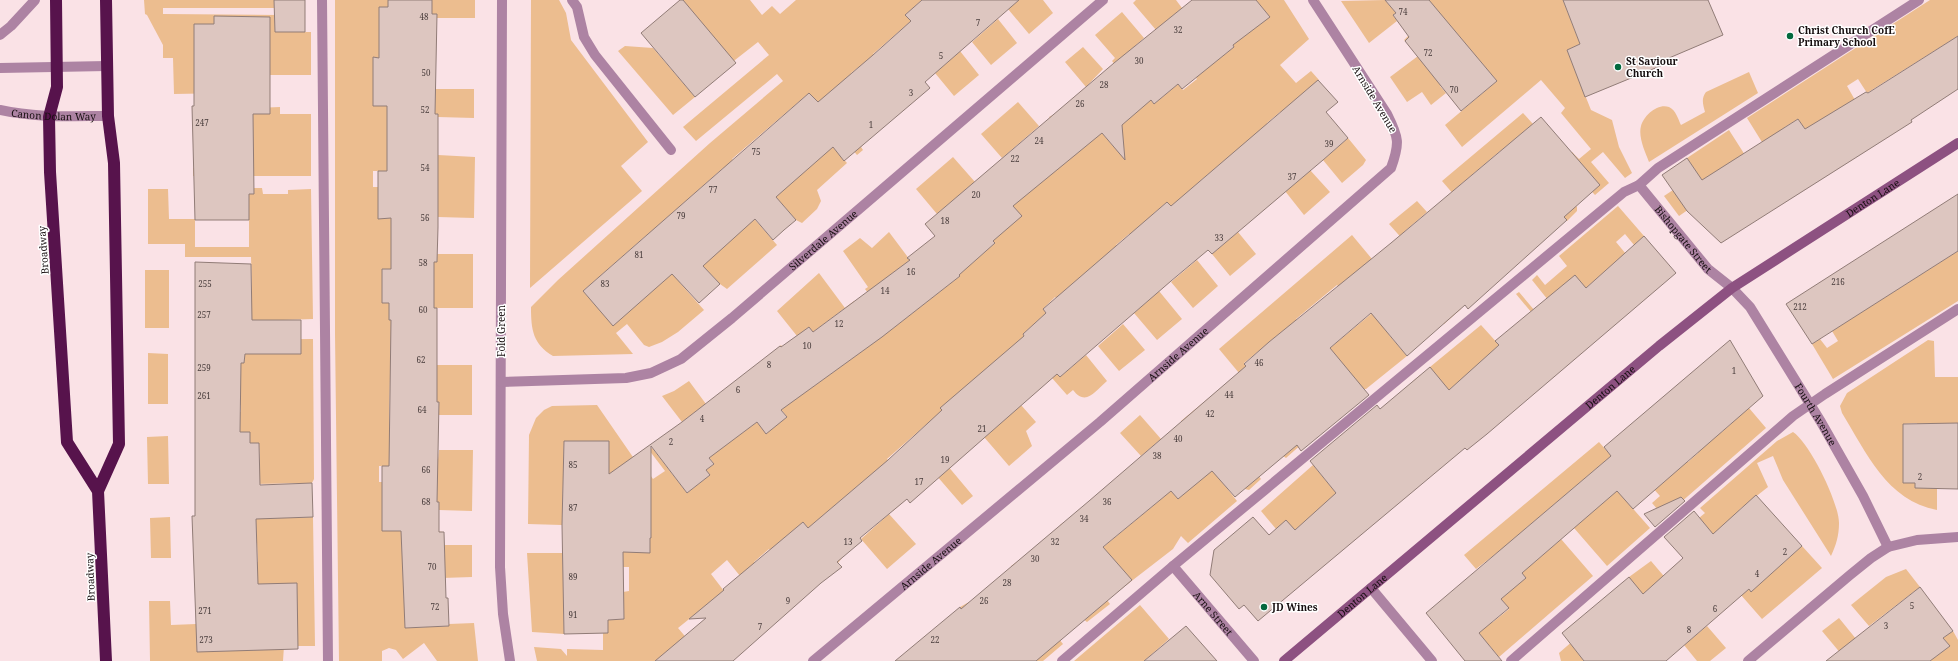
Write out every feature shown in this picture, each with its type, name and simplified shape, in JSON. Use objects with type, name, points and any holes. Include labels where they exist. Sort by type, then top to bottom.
[{"type":"highway","name":"Broadway","points":[[56,0],[57,87],[49,117],[50,172],[67,442],[98,491]]},
{"type":"highway","name":"Broadway","points":[[106,0],[108,116],[114,163],[119,444],[98,491],[106,661]]},
{"type":"street","points":[[0,34],[11,26],[35,0]]},
{"type":"street","points":[[322,0],[328,661]]},
{"type":"street","name":"Fold Green","points":[[502,0],[500,567],[503,614],[510,661]]},
{"type":"street","points":[[572,0],[577,7],[584,37],[595,55],[671,150]]},
{"type":"street","name":"Silverdale Avenue","points":[[501,382],[626,378],[651,373],[681,359],[721,328],[1103,0]]},
{"type":"street","name":"Arnside Avenue","points":[[813,661],[1100,422],[1391,168],[1397,151],[1397,134],[1387,114],[1313,0]]},
{"type":"street","points":[[1062,661],[1173,566],[1624,192],[1639,185],[1658,168],[1920,0]]},
{"type":"street","points":[[0,68],[107,66]]},
{"type":"street","name":"Canon Dolan Way","points":[[0,110],[23,115],[49,117],[108,116]]},
{"type":"street","name":"Denton Lane","points":[[1284,661],[1658,346],[1732,288],[1958,143]]},
{"type":"street","name":"Bishopgate Street","points":[[1639,185],[1708,269],[1732,288]]},
{"type":"street","name":"Fourth Avenue","points":[[1732,288],[1750,307],[1810,405],[1863,496],[1888,547]]},
{"type":"street","points":[[1511,661],[1793,416],[1958,309]]},
{"type":"street","points":[[1748,661],[1870,558],[1888,547],[1917,540],[1958,538]]},
{"type":"street","name":"Arne Street","points":[[1173,566],[1254,661]]},
{"type":"street","points":[[1371,588],[1432,661]]},
{"type":"shaded area","points":[[144,0],[274,0],[274,8],[163,8],[163,14],[278,15],[278,32],[311,32],[311,75],[234,75],[214,24],[194,25],[194,86],[229,93],[174,94],[173,58],[163,58],[163,45],[147,15],[145,14]]},
{"type":"shaded area","points":[[335,0],[388,0],[388,7],[379,7],[379,23],[391,38],[437,38],[436,43],[382,58],[373,58],[373,106],[387,106],[391,171],[373,171],[373,187],[378,187],[378,218],[391,218],[391,269],[382,269],[382,303],[389,303],[407,320],[391,338],[389,418],[392,466],[379,466],[379,482],[391,482],[391,519],[382,519],[382,531],[444,531],[418,533],[405,628],[474,623],[478,661],[437,661],[424,643],[403,659],[396,650],[389,648],[382,651],[382,661],[339,661],[335,334]]},
{"type":"shaded area","points":[[432,0],[475,0],[475,18],[437,18],[437,14],[432,14]]},
{"type":"shaded area","points":[[531,0],[559,0],[566,13],[571,40],[648,142],[621,166],[642,191],[530,288]]},
{"type":"shaded area","points":[[681,0],[750,0],[762,15],[772,6],[780,14],[796,0],[922,0],[905,15],[911,21],[873,54],[879,61],[863,64],[851,73],[864,144],[861,147],[863,150],[857,155],[841,136],[831,145],[847,163],[817,190],[821,201],[817,209],[802,223],[796,220],[774,195],[751,215],[777,245],[727,289],[720,284],[701,264],[680,283],[704,310],[678,332],[662,342],[649,347],[644,345],[627,324],[616,333],[633,354],[553,356],[541,347],[534,336],[531,307],[558,280],[710,143],[783,81],[777,74],[696,141],[683,127],[769,55],[758,42],[735,60],[730,68]],"holes":[[[809,93],[839,127],[761,193],[732,159]],[[723,168],[754,203],[660,224]],[[649,233],[679,267],[613,325],[583,291]]]},
{"type":"shaded area","points":[[1019,0],[1043,0],[1053,13],[1029,34],[1008,9]]},
{"type":"shaded area","points":[[1136,0],[1176,0],[1182,8],[1156,30],[1133,3]]},
{"type":"shaded area","points":[[1256,0],[1284,0],[1309,39],[1280,65],[1296,83],[1311,71],[1319,80],[1305,92],[1285,117],[1280,112],[1267,123],[1271,128],[1212,179],[1208,174],[1195,186],[1175,211],[1167,202],[1154,213],[1134,239],[1129,234],[1116,245],[1120,250],[1061,303],[1055,297],[1043,309],[1046,313],[1023,334],[1060,377],[1086,355],[1107,381],[1094,393],[1090,396],[1082,397],[1073,390],[1067,395],[1052,378],[941,408],[973,446],[929,422],[887,459],[902,475],[906,499],[893,511],[866,479],[813,524],[842,558],[838,563],[803,522],[779,560],[769,549],[754,562],[763,573],[754,593],[727,560],[711,574],[724,591],[678,628],[706,661],[537,661],[534,647],[561,649],[567,656],[567,649],[603,650],[603,633],[608,633],[608,620],[624,619],[623,592],[629,591],[629,567],[611,567],[611,552],[651,538],[651,524],[609,484],[609,441],[564,441],[562,525],[528,524],[529,435],[536,418],[544,410],[552,406],[597,405],[635,460],[638,458],[653,479],[665,471],[649,450],[652,448],[687,493],[710,475],[706,470],[714,464],[709,457],[757,422],[766,433],[787,417],[778,405],[808,382],[780,346],[781,345],[814,386],[872,344],[845,308],[854,301],[872,324],[892,329],[960,276],[931,239],[971,264],[995,243],[985,231],[985,174],[1067,137],[1049,117],[1053,115],[1102,133],[1113,146],[1118,146],[1113,124],[1147,102],[1112,61],[1115,58],[1095,35],[1122,12],[1144,38],[1118,61],[1154,104],[1178,84],[1183,90],[1197,79],[1191,72],[1224,55],[1234,47],[1229,40],[1269,17]]},
{"type":"shaded area","points":[[1385,0],[1396,13],[1393,15],[1397,21],[1369,43],[1341,1]]},
{"type":"shaded area","points":[[1429,0],[1563,0],[1580,44],[1567,50],[1591,110],[1612,120],[1619,147],[1632,173],[1625,178],[1603,152],[1591,162],[1609,183],[1595,195],[1571,169],[1556,182],[1577,207],[1577,211],[1567,221],[1550,201],[1443,287],[1461,309],[1444,324],[1413,308],[1433,333],[1417,346],[1399,326],[1389,335],[1407,356],[1366,389],[1364,389],[1286,458],[1283,456],[1244,457],[1261,479],[1249,490],[1245,489],[1228,469],[1218,477],[1237,501],[1188,543],[1181,536],[1173,549],[1107,600],[1110,604],[1087,622],[1083,619],[1043,619],[1063,644],[1043,661],[1031,661],[996,650],[960,607],[969,602],[1005,646],[1041,602],[1011,566],[1018,561],[1048,596],[1090,560],[1060,525],[1064,522],[1095,554],[1166,495],[1138,463],[1144,459],[1178,499],[1217,464],[1181,421],[1239,373],[1219,349],[1352,235],[1372,259],[1405,242],[1389,224],[1417,201],[1427,212],[1405,231],[1434,265],[1480,225],[1442,181],[1523,113],[1533,124],[1511,143],[1541,178],[1572,152],[1579,159],[1591,149],[1561,113],[1565,108],[1541,80],[1462,147],[1445,125],[1497,81],[1466,45],[1405,41],[1404,40],[1409,35]],"holes":[[[1500,151],[1536,193],[1488,218],[1460,185]],[[1337,285],[1343,292],[1349,287],[1371,314],[1324,353],[1296,319]],[[1284,330],[1312,362],[1272,396],[1244,363]]]},
{"type":"shaded area","points":[[1930,0],[1958,0],[1958,36],[1867,93],[1858,79],[1847,86],[1855,100],[1806,131],[1798,119],[1785,127],[1770,155],[1747,118]]},
{"type":"shaded area","points":[[998,19],[1017,43],[991,65],[972,42]]},
{"type":"shaded area","points":[[625,46],[653,48],[695,97],[673,115],[618,51]]},
{"type":"shaded area","points":[[1083,47],[1103,69],[1086,87],[1065,62]]},
{"type":"shaded area","points":[[960,51],[979,75],[954,96],[935,73]]},
{"type":"shaded area","points":[[1418,56],[1443,83],[1440,86],[1446,93],[1431,105],[1422,92],[1407,102],[1390,77]]},
{"type":"shaded area","points":[[1749,72],[1758,93],[1649,162],[1640,135],[1641,126],[1648,114],[1656,108],[1665,106],[1669,107],[1675,112],[1681,125],[1705,112],[1703,99],[1706,92]]},
{"type":"shaded area","points":[[433,89],[474,89],[474,118],[438,117],[438,114],[433,114]]},
{"type":"shaded area","points":[[1018,102],[1039,126],[1002,158],[981,134]]},
{"type":"shaded area","points":[[280,107],[280,114],[311,114],[311,176],[193,176],[193,168],[250,167],[244,116],[256,108]]},
{"type":"shaded area","points":[[1729,130],[1752,166],[1679,216],[1664,196],[1697,174],[1687,158]]},
{"type":"shaded area","points":[[1348,138],[1366,160],[1363,165],[1342,183],[1323,160]]},
{"type":"shaded area","points":[[438,155],[475,157],[474,218],[438,217]]},
{"type":"shaded area","points":[[953,157],[975,182],[937,214],[916,189]]},
{"type":"shaded area","points":[[1310,170],[1330,192],[1304,215],[1285,191]]},
{"type":"shaded area","points":[[240,188],[262,188],[263,194],[288,194],[288,190],[311,189],[313,319],[283,320],[264,327],[240,327],[244,298],[252,292],[251,257],[185,257],[185,244],[148,244],[148,189],[168,189],[169,219],[195,219],[195,247],[249,247],[249,219],[234,218]]},
{"type":"shaded area","points":[[1618,206],[1644,236],[1634,245],[1625,234],[1616,242],[1626,254],[1542,325],[1516,294],[1519,292],[1535,311],[1548,300],[1532,280],[1537,275],[1545,285],[1567,266],[1559,256]]},
{"type":"shaded area","points":[[889,232],[910,260],[868,293],[865,289],[868,287],[843,251],[860,238],[872,248]]},
{"type":"shaded area","points":[[1238,232],[1256,254],[1230,276],[1212,254]]},
{"type":"shaded area","points":[[1958,251],[1958,301],[1833,379],[1812,344],[1820,339],[1827,348],[1838,341],[1832,331]]},
{"type":"shaded area","points":[[437,254],[473,254],[473,308],[434,308],[434,262]]},
{"type":"shaded area","points":[[1197,260],[1218,286],[1193,308],[1171,282]]},
{"type":"shaded area","points":[[145,270],[169,270],[169,328],[145,328]]},
{"type":"shaded area","points":[[819,273],[845,308],[813,332],[797,336],[777,311]]},
{"type":"shaded area","points":[[1159,291],[1182,319],[1157,340],[1134,313]]},
{"type":"shaded area","points":[[1123,324],[1145,350],[1119,371],[1098,346]]},
{"type":"shaded area","points":[[1481,325],[1500,346],[1449,390],[1410,384],[1420,375],[1430,386],[1430,367]]},
{"type":"shaded area","points":[[313,339],[314,479],[312,483],[254,484],[235,460],[260,460],[259,443],[250,443],[250,432],[212,432],[212,412],[241,412],[241,405],[237,405],[237,363],[244,363],[245,349],[215,340]],"holes":[[[275,342],[301,342],[301,354],[274,354]]]},
{"type":"shaded area","points":[[1928,340],[1934,341],[1935,377],[1958,377],[1958,425],[1917,430],[1917,423],[1903,424],[1903,483],[1937,483],[1937,510],[1920,505],[1904,497],[1891,486],[1869,458],[1842,413],[1840,406],[1847,393]]},
{"type":"shaded area","points":[[148,353],[168,354],[168,404],[148,404]]},
{"type":"shaded area","points":[[432,365],[472,365],[472,415],[438,415],[432,402]]},
{"type":"shaded area","points":[[689,381],[706,404],[682,422],[662,396],[674,391]]},
{"type":"shaded area","points":[[1021,405],[1036,422],[1026,431],[1032,446],[1009,466],[984,437]]},
{"type":"shaded area","points":[[1749,408],[1766,428],[1664,517],[1652,503],[1660,496],[1642,476],[1675,448],[1688,462],[1698,453],[1687,441],[1722,432],[1731,424],[1722,414]]},
{"type":"shaded area","points":[[1140,415],[1161,439],[1141,456],[1120,433]]},
{"type":"shaded area","points":[[1793,432],[1800,438],[1815,460],[1829,488],[1838,514],[1838,536],[1831,556],[1783,480],[1773,456],[1757,463],[1768,487],[1740,509],[1717,554],[1751,591],[1802,546],[1822,568],[1762,619],[1705,554],[1719,541],[1699,518],[1705,513],[1700,508],[1777,441]]},
{"type":"shaded area","points":[[168,436],[169,484],[148,484],[147,437]]},
{"type":"shaded area","points":[[1599,442],[1642,491],[1628,503],[1650,528],[1607,566],[1574,528],[1604,462],[1510,542],[1530,566],[1561,539],[1593,576],[1499,657],[1488,644],[1455,634],[1493,622],[1509,609],[1501,599],[1502,549],[1476,569],[1464,555]]},
{"type":"shaded area","points":[[439,450],[473,450],[472,511],[439,510],[439,502],[435,502],[436,459],[438,459]]},
{"type":"shaded area","points":[[947,465],[973,496],[962,505],[936,475]]},
{"type":"shaded area","points":[[1313,465],[1337,494],[1295,530],[1276,529],[1261,511]]},
{"type":"shaded area","points":[[249,514],[282,518],[313,517],[315,646],[284,646],[283,661],[150,661],[149,601],[170,601],[171,625],[196,624],[240,563],[258,562],[257,543],[239,543]]},
{"type":"shaded area","points":[[889,514],[916,544],[887,569],[861,539]]},
{"type":"shaded area","points":[[170,517],[171,558],[151,558],[150,518]]},
{"type":"shaded area","points":[[444,545],[472,545],[472,577],[442,578],[441,556],[445,555]]},
{"type":"shaded area","points":[[527,553],[563,553],[564,634],[532,632]]},
{"type":"shaded area","points":[[1651,561],[1674,588],[1584,661],[1561,661],[1559,653],[1590,626],[1629,577]]},
{"type":"shaded area","points":[[1906,569],[1920,587],[1869,626],[1851,605],[1886,577]]},
{"type":"shaded area","points":[[1140,605],[1169,639],[1144,661],[1074,661]]},
{"type":"shaded area","points":[[1839,618],[1874,661],[1847,661],[1822,631]]},
{"type":"shaded area","points":[[1707,626],[1726,648],[1710,661],[1697,661],[1684,645]]},
{"type":"shaded area","points":[[1953,631],[1958,640],[1958,661],[1913,661],[1934,658],[1950,646],[1943,638]]},
{"type":"building","points":[[274,0],[305,0],[305,32],[275,32]]},
{"type":"building","points":[[388,0],[432,0],[432,14],[437,14],[435,114],[438,114],[438,227],[437,262],[434,262],[434,308],[437,308],[437,402],[439,402],[437,502],[439,502],[439,532],[444,532],[446,598],[448,598],[449,626],[405,628],[401,531],[382,531],[382,466],[389,466],[391,320],[389,320],[389,303],[382,303],[382,269],[391,269],[391,218],[378,219],[378,171],[387,171],[387,106],[373,106],[373,57],[379,58],[379,7],[388,7]]},
{"type":"building","points":[[680,0],[683,0],[736,63],[695,97],[641,33]]},
{"type":"building","points":[[922,0],[1019,0],[925,82],[930,88],[844,161],[833,147],[776,197],[796,220],[773,240],[755,219],[703,266],[720,284],[699,303],[672,274],[613,326],[583,291],[809,93],[818,102],[873,55],[911,21],[905,15]]},
{"type":"building","points":[[1192,0],[1256,0],[1270,17],[1233,45],[1234,47],[1182,89],[1178,84],[1154,104],[1151,100],[1122,125],[1125,160],[1102,133],[1013,206],[1022,216],[993,241],[995,243],[959,275],[960,276],[882,337],[781,410],[787,417],[766,434],[757,422],[709,458],[714,464],[706,470],[710,475],[687,493],[651,446],[650,553],[623,552],[624,619],[608,620],[608,633],[564,634],[562,525],[564,441],[609,441],[609,474],[682,422],[780,346],[781,347],[809,327],[813,332],[910,260],[907,258],[935,236],[925,224],[1114,63]]},
{"type":"building","points":[[1385,0],[1429,0],[1497,81],[1461,111],[1405,41],[1409,37],[1393,15],[1396,13]]},
{"type":"building","points":[[1563,0],[1708,0],[1723,35],[1669,58],[1670,62],[1585,97],[1567,50],[1580,44]]},
{"type":"building","points":[[214,16],[270,17],[270,114],[253,114],[254,194],[249,194],[249,220],[195,220],[192,106],[194,106],[194,24],[214,24]]},
{"type":"building","points":[[1958,36],[1958,89],[1911,120],[1912,122],[1721,243],[1687,211],[1662,175],[1687,158],[1702,180],[1798,119],[1805,129],[1866,92],[1868,93]]},
{"type":"building","points":[[1318,80],[1338,102],[1326,112],[1348,138],[1323,160],[1212,254],[1208,250],[1060,377],[1057,374],[910,503],[907,499],[860,538],[862,541],[837,562],[842,567],[821,583],[733,661],[655,661],[706,618],[689,619],[724,590],[723,589],[803,522],[808,528],[888,460],[942,410],[940,408],[1024,336],[1023,334],[1046,313],[1043,309],[1167,202],[1171,206]]},
{"type":"building","points":[[1541,117],[1600,185],[1564,217],[1567,220],[1468,309],[1465,305],[1407,356],[1371,313],[1330,348],[1369,395],[1301,451],[1297,445],[1235,497],[1212,471],[1178,499],[1171,491],[1103,547],[1132,580],[1036,661],[895,661],[960,607],[961,609],[1089,501],[1246,366],[1244,364],[1269,342],[1391,243]]},
{"type":"building","points":[[1958,194],[1958,251],[1812,344],[1786,304]]},
{"type":"building","points":[[1644,236],[1676,273],[1487,434],[1467,450],[1465,448],[1258,621],[1244,605],[1239,609],[1210,575],[1214,550],[1253,517],[1269,535],[1286,520],[1295,530],[1336,493],[1310,461],[1377,405],[1380,409],[1430,367],[1449,390],[1499,345],[1495,341],[1575,275],[1586,288]]},
{"type":"building","points":[[195,262],[251,264],[252,320],[301,320],[301,354],[245,354],[244,363],[241,363],[240,432],[250,432],[250,443],[259,443],[260,485],[312,483],[313,517],[256,519],[258,584],[297,583],[298,649],[197,652],[192,516],[195,516]]},
{"type":"building","points":[[1730,340],[1763,396],[1633,509],[1617,491],[1522,573],[1526,578],[1501,599],[1509,608],[1479,633],[1502,661],[1465,661],[1426,613],[1611,456],[1604,447]]},
{"type":"building","points":[[1958,423],[1958,489],[1915,488],[1915,483],[1903,483],[1903,424]]},
{"type":"building","points":[[1756,495],[1802,546],[1751,592],[1749,589],[1666,661],[1584,661],[1562,633],[1629,577],[1643,594],[1683,558],[1664,537],[1694,511],[1713,534]]},
{"type":"building","points":[[1681,497],[1685,501],[1655,527],[1644,514]]},
{"type":"building","points":[[1920,587],[1953,631],[1943,638],[1950,646],[1930,661],[1826,661]]},
{"type":"building","points":[[1186,626],[1217,661],[1144,661]]},
{"type":"place","name":"Christ Church CofE Primary School","points":[[1790,36]]},
{"type":"place","name":"St Saviour Church","points":[[1618,67]]},
{"type":"place","name":"JD Wines","points":[[1264,607]]}]
